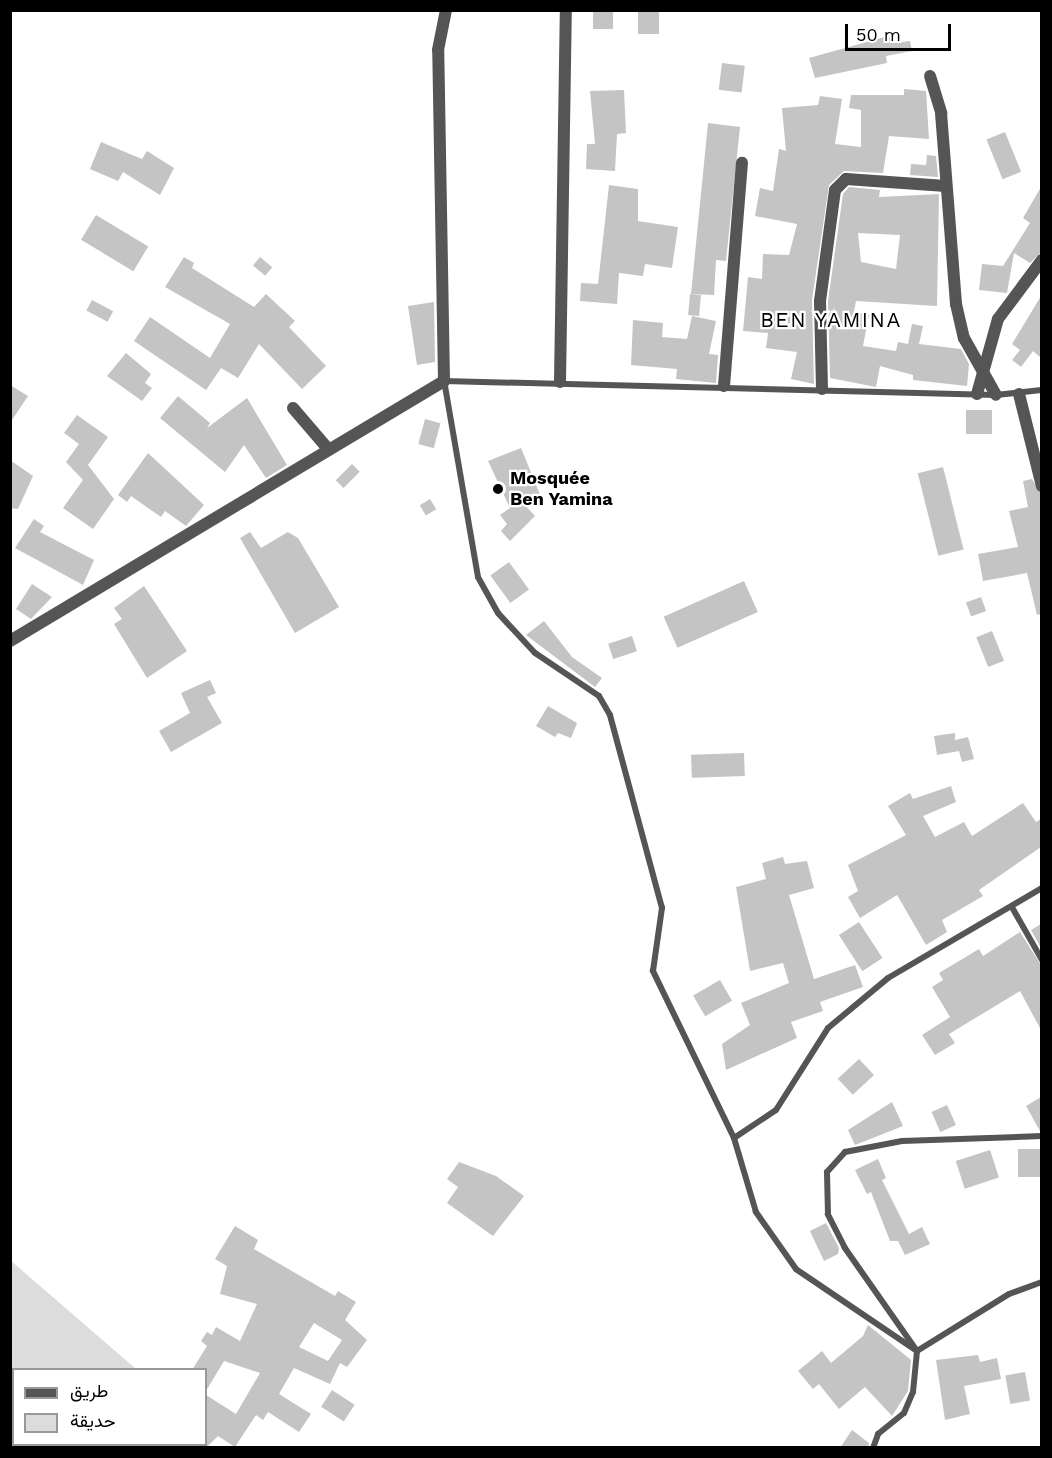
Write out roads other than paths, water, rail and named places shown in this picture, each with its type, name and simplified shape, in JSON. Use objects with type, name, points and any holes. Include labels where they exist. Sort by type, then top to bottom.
[{"type":"street","points":[[10,641],[444,381],[438,50],[446,10]]},
{"type":"street","points":[[560,382],[566,10]]},
{"type":"street","points":[[930,76],[941,113],[956,304],[964,338],[996,395]]},
{"type":"street","points":[[724,387],[742,163]]},
{"type":"street","points":[[822,389],[820,301],[835,190],[846,179],[946,186]]},
{"type":"street","points":[[977,394],[998,319],[1041,260]]},
{"type":"street","points":[[1019,394],[1041,486]]},
{"type":"street","points":[[293,408],[329,450]]},
{"type":"lane","points":[[917,1351],[796,1269],[756,1212],[734,1138],[652,971],[662,908],[610,716],[599,696],[535,653],[498,613],[478,577],[444,381],[560,382],[996,395],[1041,390]]},
{"type":"lane","points":[[734,1138],[776,1110],[828,1028],[888,978],[1013,909],[1041,888]]},
{"type":"lane","points":[[1013,909],[1041,960]]},
{"type":"lane","points":[[873,1448],[878,1434],[904,1413],[913,1392],[917,1351],[845,1248],[828,1214],[827,1172],[845,1152],[902,1141],[1041,1136]]},
{"type":"lane","points":[[917,1351],[1009,1294],[1041,1282]]},
{"type":"place","name":"Mosquée Ben Yamina","points":[[498,489]]},
{"type":"district","name":"BEN YAMINA","points":[[831,320]]}]
